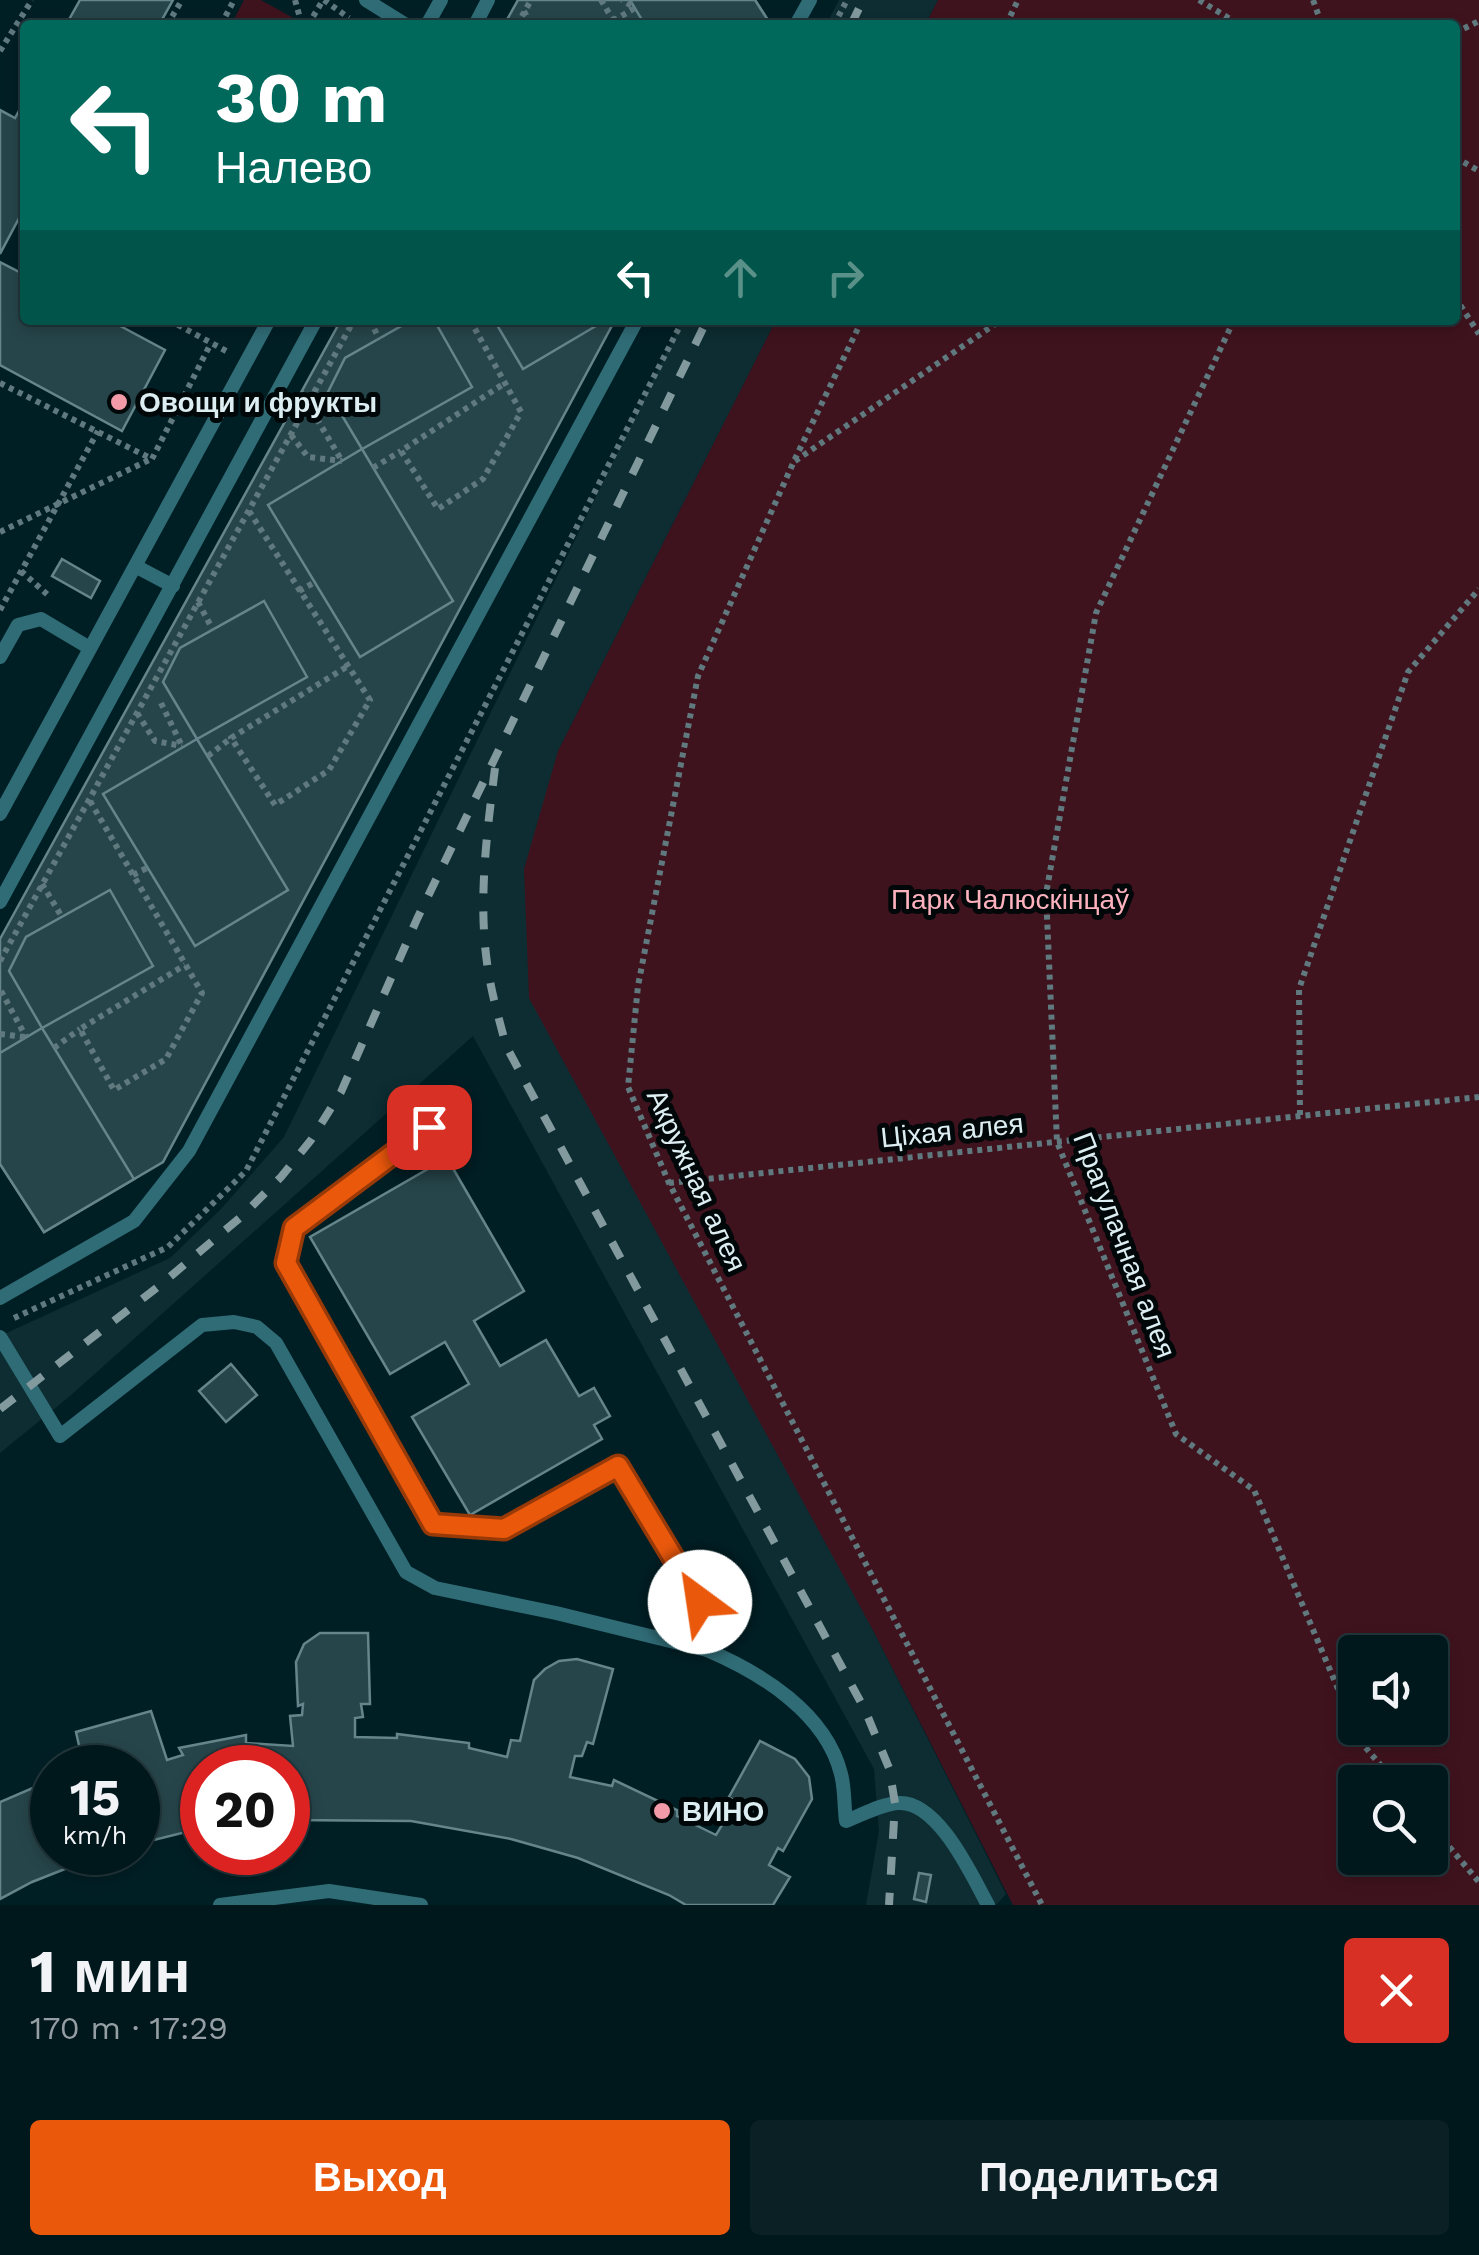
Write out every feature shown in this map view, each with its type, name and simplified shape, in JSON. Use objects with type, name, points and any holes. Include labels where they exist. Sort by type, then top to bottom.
[{"type":"lane","points":[[366,0],[398,20]]},
{"type":"lane","points":[[0,814],[7,782],[137,567],[266,325]]},
{"type":"lane","points":[[0,902],[313,325]]},
{"type":"lane","points":[[2,1298],[134,1222],[189,1151],[634,325]]},
{"type":"lane","points":[[137,567],[173,586]]},
{"type":"lane","points":[[0,657],[18,625],[41,619],[88,648]]},
{"type":"lane","points":[[429,1127],[294,1228],[286,1263],[433,1524],[504,1529],[618,1466],[700,1602],[700,1626],[707,1650]]},
{"type":"lane","points":[[0,1337],[60,1436],[202,1325],[234,1322],[257,1327],[276,1343],[406,1572],[435,1588],[707,1650],[740,1664],[802,1710],[826,1738],[841,1774],[846,1821],[895,1803],[907,1803],[947,1834],[988,1905]]},
{"type":"lane","points":[[220,1905],[330,1891],[421,1905]]},
{"type":"path","points":[[2,47],[32,0]]},
{"type":"path","points":[[309,20],[324,0],[351,20]]},
{"type":"path","points":[[520,20],[530,0]]},
{"type":"path","points":[[618,20],[635,8],[622,0]]},
{"type":"path","points":[[1199,0],[1232,20]]},
{"type":"path","points":[[524,11],[529,20]]},
{"type":"path","points":[[1460,304],[1479,334]]},
{"type":"path","points":[[178,325],[246,362]]},
{"type":"path","points":[[0,961],[351,325]]},
{"type":"path","points":[[372,325],[379,339]]},
{"type":"path","points":[[401,451],[438,509],[483,479],[521,412],[473,325]]},
{"type":"path","points":[[2,1298],[15,1320],[168,1247],[246,1171],[680,325]]},
{"type":"path","name":"Акружная алея","points":[[860,325],[698,676],[638,986],[628,1087],[669,1183],[1042,1905]]},
{"type":"path","points":[[794,461],[995,325]]},
{"type":"path","name":"Прагулачная алея","points":[[1232,325],[1096,613],[1046,894],[1056,1142],[1176,1434],[1254,1490],[1360,1741],[1380,1765]]},
{"type":"path","points":[[0,532],[152,458],[211,343]]},
{"type":"path","points":[[0,383],[152,458]]},
{"type":"path","points":[[373,468],[505,384]]},
{"type":"path","points":[[290,434],[308,457],[342,460],[301,392]]},
{"type":"path","points":[[0,610],[98,431]]},
{"type":"path","points":[[230,738],[275,804],[329,770],[370,700],[249,511]]},
{"type":"path","points":[[300,591],[314,582]]},
{"type":"path","points":[[1300,1116],[1300,989],[1306,970],[1408,672],[1479,589]]},
{"type":"path","points":[[198,602],[212,630]]},
{"type":"path","points":[[208,756],[230,738],[348,666]]},
{"type":"path","points":[[137,713],[154,741],[182,746],[161,702]]},
{"type":"path","points":[[80,1030],[114,1090],[166,1059],[202,993],[89,800]]},
{"type":"path","points":[[133,876],[147,868]]},
{"type":"path","points":[[42,884],[62,917]]},
{"type":"path","points":[[54,1048],[185,965]]},
{"type":"path","points":[[0,1034],[26,1037],[2,991]]},
{"type":"path","name":"Ціхая алея","points":[[669,1183],[1479,1096]]},
{"type":"path","points":[[1448,1845],[1479,1882]]},
{"type":"shaded area","points":[[839,0],[938,0],[928,20],[829,20]]},
{"type":"shaded area","points":[[680,325],[773,325],[558,751],[875,1634],[1006,1894],[996,1905],[866,1905],[879,1831],[874,1769],[473,1036],[70,1396],[0,1453],[0,1336],[170,1258],[222,1208],[284,1137]]},
{"type":"green space","points":[[244,0],[261,0],[297,20],[234,20]]},
{"type":"green space","name":"Парк Чалюскінцаў","points":[[938,0],[1479,0],[1479,1905],[1013,1905],[875,1634],[529,998],[524,869],[558,751],[773,325],[1460,325],[1460,20],[928,20]]},
{"type":"building","points":[[80,0],[173,0],[162,20],[69,20]]},
{"type":"building","points":[[518,0],[755,0],[768,20],[507,20]]},
{"type":"building","points":[[630,0],[755,0],[768,20],[642,20]]},
{"type":"building","points":[[20,109],[20,216],[0,254],[0,110],[15,118]]},
{"type":"building","points":[[0,262],[20,272],[20,325],[118,325],[165,350],[122,431],[0,365]]},
{"type":"building","points":[[338,325],[612,325],[163,1162],[44,1232],[0,1164],[0,939]]},
{"type":"building","points":[[403,325],[437,325],[472,387],[362,449],[328,392],[345,358]]},
{"type":"building","points":[[497,325],[598,325],[523,369]]},
{"type":"building","points":[[362,449],[453,601],[360,657],[268,505]]},
{"type":"building","points":[[62,559],[100,581],[91,598],[52,576]]},
{"type":"building","points":[[264,601],[307,677],[197,739],[163,682],[180,648]]},
{"type":"building","points":[[197,739],[288,890],[195,946],[103,794]]},
{"type":"building","points":[[110,890],[153,966],[42,1028],[9,971],[26,937]]},
{"type":"building","points":[[42,1028],[134,1179],[44,1232],[0,1164],[0,1053]]},
{"type":"building","points":[[447,1158],[524,1291],[474,1321],[500,1366],[546,1340],[579,1396],[594,1388],[610,1416],[594,1425],[602,1439],[470,1515],[412,1417],[469,1384],[445,1342],[390,1374],[310,1237]]},
{"type":"building","points":[[231,1364],[257,1395],[226,1422],[199,1391]]},
{"type":"building","points":[[320,1633],[368,1633],[370,1704],[361,1704],[363,1717],[355,1718],[355,1737],[397,1738],[397,1734],[469,1743],[469,1748],[507,1757],[511,1740],[520,1741],[534,1680],[545,1669],[559,1661],[577,1659],[613,1669],[593,1744],[587,1742],[582,1756],[575,1756],[570,1777],[612,1786],[614,1780],[677,1810],[677,1816],[716,1835],[736,1802],[729,1797],[760,1741],[795,1759],[809,1777],[812,1799],[783,1851],[778,1848],[769,1865],[790,1877],[773,1905],[686,1905],[578,1858],[511,1839],[411,1821],[310,1820],[310,1745],[293,1745],[290,1716],[302,1715],[296,1662],[304,1644]]},
{"type":"building","points":[[151,1711],[167,1760],[180,1756],[180,1834],[160,1838],[160,1745],[79,1745],[76,1732]]},
{"type":"building","points":[[246,1735],[246,1743],[277,1745],[194,1745]]},
{"type":"building","points":[[30,1789],[30,1875],[50,1875],[0,1899],[0,1802]]},
{"type":"building","points":[[919,1873],[931,1875],[926,1902],[914,1899]]},
{"type":"railway","points":[[853,20],[863,0]]},
{"type":"railway","points":[[0,1409],[242,1216],[311,1140],[341,1092],[417,919],[705,325]]},
{"type":"railway","points":[[495,768],[486,850],[484,932],[491,986],[506,1046],[865,1710],[889,1768],[895,1803],[889,1905]]},
{"type":"place","name":"Овощи и фрукты","points":[[119,402]]},
{"type":"place","name":"ВИНО","points":[[662,1811]]},
{"type":"route","points":[[429,1127],[294,1228],[286,1263],[433,1524],[504,1529],[618,1466],[700,1602]]}]
